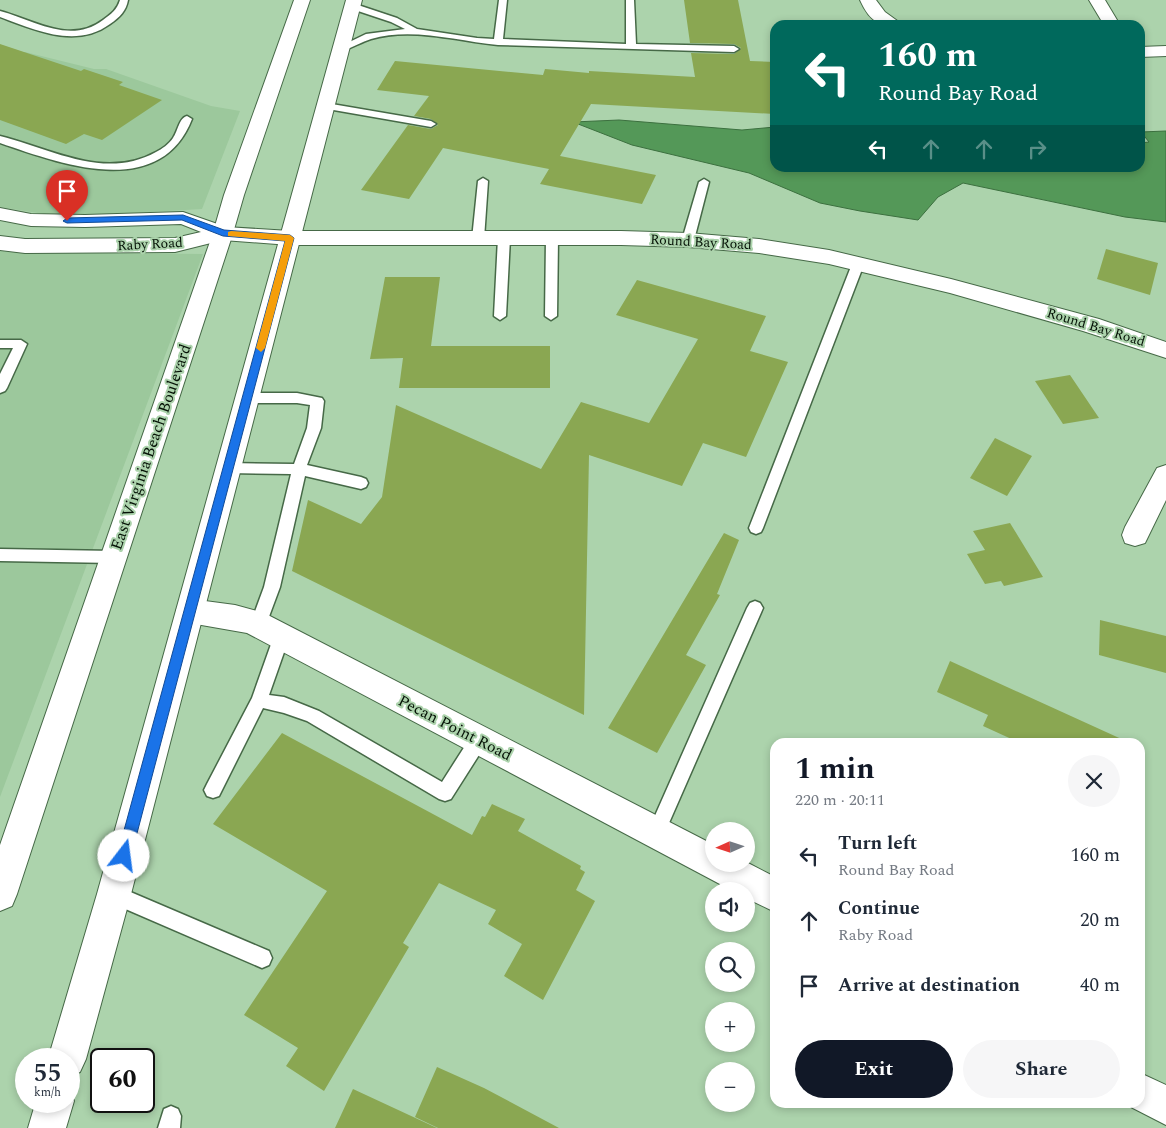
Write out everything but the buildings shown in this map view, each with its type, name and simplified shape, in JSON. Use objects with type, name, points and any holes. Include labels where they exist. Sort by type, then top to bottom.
[{"type":"main road","name":"East Virginia Beach Boulevard","points":[[0,894],[8,843],[114,557],[239,180],[302,0]]},
{"type":"main road","points":[[868,0],[878,15],[886,20]]},
{"type":"main road","points":[[1097,0],[1109,20]]},
{"type":"main road","points":[[70,1048],[114,894],[353,3]]},
{"type":"main road","points":[[1145,52],[1166,51]]},
{"type":"main road","name":"Raby Road","points":[[0,214],[32,220],[67,221],[183,218],[223,233]]},
{"type":"main road","name":"Raby Road","points":[[0,244],[26,246],[175,245],[223,233]]},
{"type":"main road","name":"Round Bay Road","points":[[223,233],[290,238],[688,240],[759,246],[829,257],[951,286],[1091,325],[1166,350]]},
{"type":"main road","points":[[1135,535],[1166,475]]},
{"type":"main road","name":"Pecan Point Road","points":[[190,612],[235,618],[269,631],[705,859]]},
{"type":"main road","name":"Pecan Point Road","points":[[730,872],[770,892]]},
{"type":"main road","points":[[1145,1095],[1166,1106]]},
{"type":"main road","points":[[47,1128],[51,1113]]},
{"type":"lane","points":[[0,14],[47,30],[79,34],[96,29],[108,22],[122,9],[124,0]]},
{"type":"lane","points":[[498,42],[503,0]]},
{"type":"lane","points":[[630,0],[631,46]]},
{"type":"lane","points":[[353,3],[415,31]]},
{"type":"lane","points":[[342,48],[369,36],[415,31],[477,42],[734,49]]},
{"type":"lane","points":[[326,106],[431,124]]},
{"type":"lane","points":[[0,139],[75,165],[126,166],[152,159],[170,148],[178,138],[187,119]]},
{"type":"lane","points":[[478,239],[483,181]]},
{"type":"lane","points":[[688,240],[704,182]]},
{"type":"lane","points":[[500,316],[504,238]]},
{"type":"lane","points":[[552,238],[552,316]]},
{"type":"lane","points":[[756,528],[858,264]]},
{"type":"lane","points":[[0,344],[21,344],[0,388]]},
{"type":"lane","points":[[213,790],[259,700],[269,631],[272,587],[299,469],[314,428],[317,401],[297,398],[247,398]]},
{"type":"lane","points":[[228,468],[299,469],[360,482]]},
{"type":"lane","points":[[0,555],[114,557]]},
{"type":"lane","points":[[656,833],[756,608]]},
{"type":"lane","points":[[259,700],[284,705],[313,716],[445,793],[478,741]]},
{"type":"lane","points":[[114,894],[262,958]]},
{"type":"shaded area","points":[[25,52],[94,69],[106,69],[211,106],[240,111],[202,209],[63,217],[0,207],[0,55],[12,59]]},
{"type":"shaded area","points":[[619,120],[742,130],[770,127],[770,172],[1145,172],[1145,142],[1149,142],[1145,137],[1145,132],[1166,131],[1166,222],[1125,217],[963,183],[938,197],[918,220],[860,211],[820,203],[749,173],[632,145],[573,122]]},
{"type":"shaded area","points":[[0,250],[6,252],[203,254],[0,797]]},
{"type":"slow traffic","points":[[231,234],[290,238],[261,348]]},
{"type":"route","points":[[67,221],[183,218],[223,233],[290,238],[124,856]]}]
